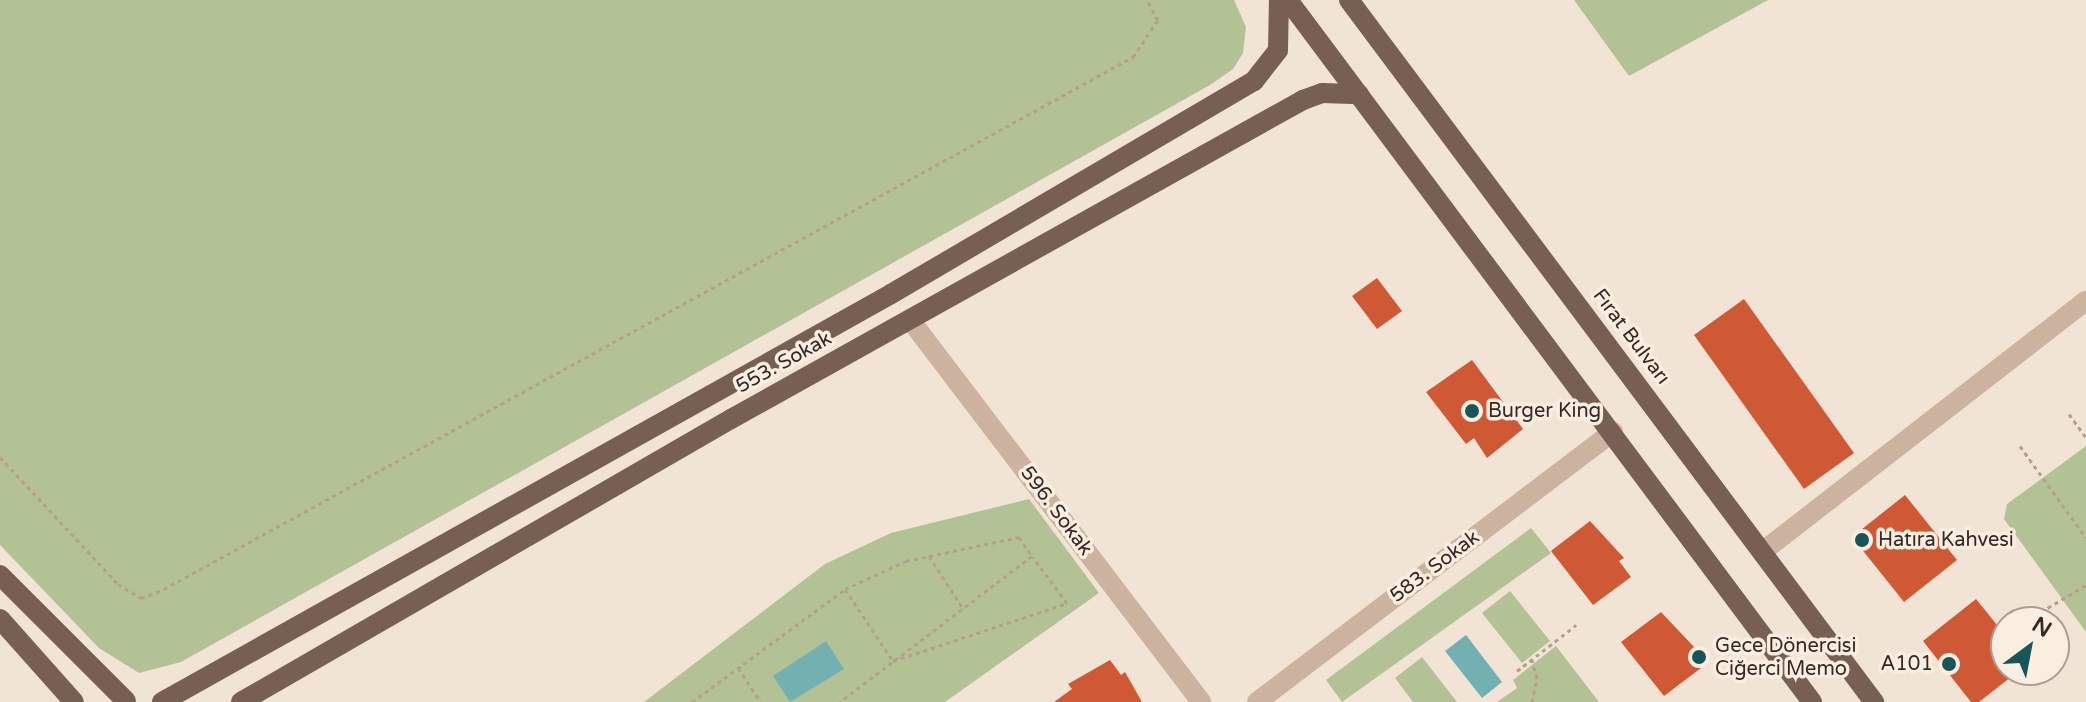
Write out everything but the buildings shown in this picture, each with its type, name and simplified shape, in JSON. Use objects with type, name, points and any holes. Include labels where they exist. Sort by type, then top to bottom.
[{"type":"main road","points":[[162,702],[891,294],[1254,81],[1278,50],[1279,0]]},
{"type":"main road","points":[[1288,0],[1812,702]]},
{"type":"main road","name":"Fırat Bulvarı","points":[[1349,0],[1874,702]]},
{"type":"main road","name":"553. Sokak","points":[[241,702],[1303,100],[1322,93],[1359,94]]},
{"type":"main road","points":[[0,575],[125,702],[142,702]]},
{"type":"main road","points":[[0,619],[74,702]]},
{"type":"street","points":[[1762,552],[2086,301]]},
{"type":"street","name":"596. Sokak","points":[[911,321],[1201,702]]},
{"type":"street","name":"583. Sokak","points":[[1257,702],[1613,432]]},
{"type":"path","points":[[0,457],[118,584],[141,598],[164,589],[1133,57],[1158,20],[1147,0]]},
{"type":"path","points":[[2069,414],[2086,437]]},
{"type":"path","points":[[2020,446],[2086,538]]},
{"type":"path","points":[[692,702],[845,589],[929,556],[1014,535],[1067,603],[893,661]]},
{"type":"path","points":[[929,556],[963,608]]},
{"type":"path","points":[[840,702],[1032,556]]},
{"type":"path","points":[[2051,606],[2086,585]]},
{"type":"path","points":[[845,589],[893,661]]},
{"type":"path","points":[[1517,671],[1576,625]]},
{"type":"path","points":[[1532,660],[1537,678],[1532,702]]},
{"type":"path","points":[[738,668],[761,702]]},
{"type":"green space","points":[[0,0],[1234,0],[1246,27],[1243,53],[1233,69],[1210,85],[181,662],[139,673],[99,648],[0,545]]},
{"type":"green space","points":[[1574,0],[1768,0],[1629,76]]},
{"type":"green space","points":[[2086,446],[2086,632],[2004,519],[2007,504]]},
{"type":"green space","points":[[1029,499],[1099,593],[945,702],[644,702],[825,564],[891,533]]},
{"type":"green space","points":[[1531,528],[1551,553],[1342,702],[1326,680]]},
{"type":"green space","points":[[1510,591],[1550,641],[1522,663],[1482,613]]},
{"type":"green space","points":[[1556,646],[1599,702],[1497,702],[1517,688],[1513,680]]},
{"type":"green space","points":[[1422,657],[1457,702],[1413,702],[1395,678]]},
{"type":"water","points":[[1466,635],[1502,682],[1482,698],[1445,651]]},
{"type":"water","points":[[826,641],[844,669],[790,702],[773,676]]},
{"type":"place","name":"Burger King","points":[[1472,411]]},
{"type":"place","name":"Hatıra Kahvesi","points":[[1862,540]]},
{"type":"place","name":"Gece Dönercisi Ciğerci Memo","points":[[1699,657]]},
{"type":"place","name":"A101","points":[[1949,664]]}]
